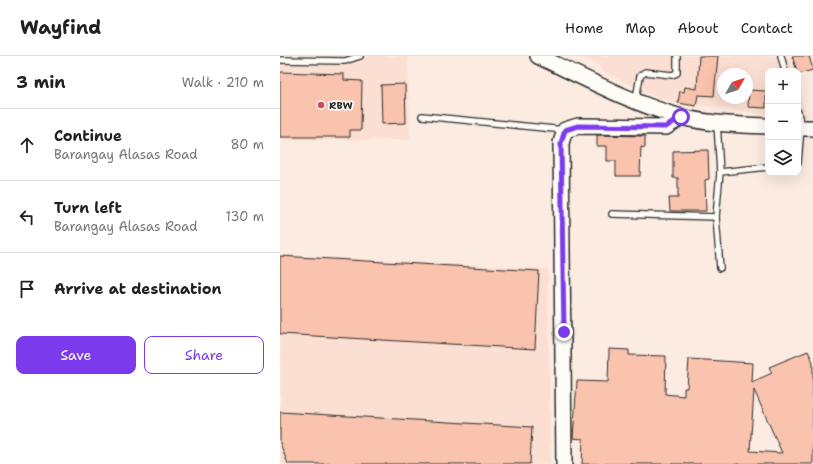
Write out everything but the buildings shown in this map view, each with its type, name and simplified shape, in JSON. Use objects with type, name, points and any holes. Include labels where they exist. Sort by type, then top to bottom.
[{"type":"street","points":[[538,56],[635,102],[681,117],[717,123],[765,126]]},
{"type":"street","points":[[564,464],[561,143],[565,130],[578,126],[666,127],[681,117]]},
{"type":"lane","points":[[280,60],[345,61],[360,56]]},
{"type":"lane","points":[[635,102],[640,76],[645,72],[672,75],[676,73],[677,56]]},
{"type":"lane","points":[[781,56],[784,68]]},
{"type":"lane","points":[[422,116],[565,130]]},
{"type":"lane","points":[[717,123],[720,172],[716,217],[720,268]]},
{"type":"lane","points":[[801,146],[804,128]]},
{"type":"lane","points":[[720,172],[765,167]]},
{"type":"lane","points":[[612,214],[716,217]]},
{"type":"shaded area","points":[[280,56],[408,56],[410,140],[280,140]]},
{"type":"shaded area","points":[[577,56],[790,56],[793,68],[765,68],[765,115],[660,99],[602,71],[599,65]]},
{"type":"shaded area","points":[[801,96],[808,121],[801,120]]},
{"type":"shaded area","points":[[280,255],[548,269],[550,464],[281,464]]},
{"type":"place","name":"RBW","points":[[321,105]]},
{"type":"route","points":[[564,332],[561,143],[565,130],[578,126],[666,127],[673,124],[681,117]]}]
